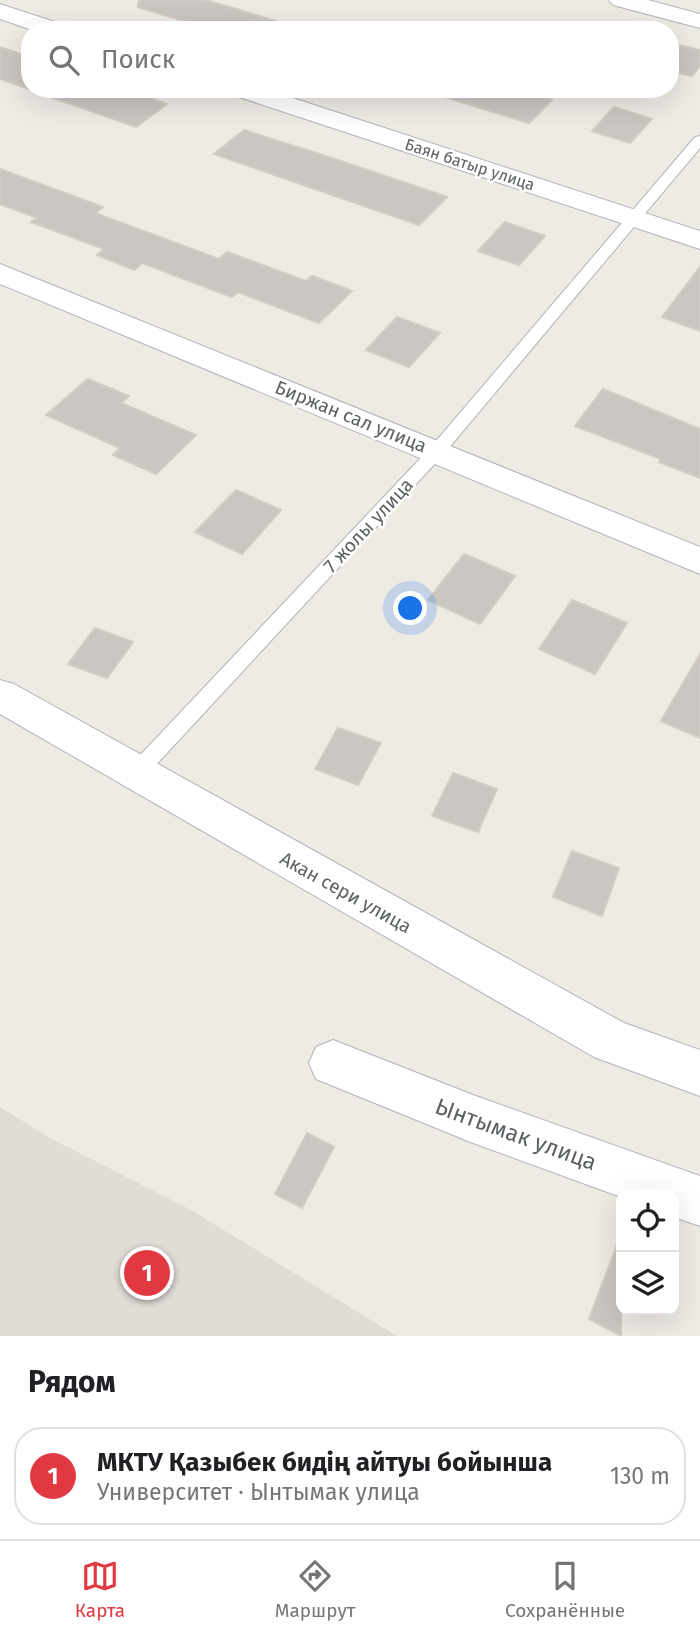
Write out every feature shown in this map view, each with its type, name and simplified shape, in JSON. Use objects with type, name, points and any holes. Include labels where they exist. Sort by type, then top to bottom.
[{"type":"street","points":[[621,0],[700,21]]},
{"type":"street","points":[[0,11],[29,21]]},
{"type":"street","name":"Баян батыр улица","points":[[267,98],[700,240]]},
{"type":"street","name":"Биржан сал улица","points":[[0,273],[700,561]]},
{"type":"street","name":"Акан сери улица","points":[[0,695],[135,774],[611,1041],[700,1073]]},
{"type":"street","name":"Ынтымак улица","points":[[333,1063],[472,1119],[700,1201]]},
{"type":"lane","name":"7 жолы улица","points":[[135,774],[437,451],[632,217],[700,140]]},
{"type":"shaded area","points":[[0,1107],[50,1138],[191,1210],[397,1336],[0,1336]]},
{"type":"building","points":[[139,0],[206,0],[275,21],[184,21],[138,7]]},
{"type":"building","points":[[679,45],[700,50],[700,66],[692,76],[679,73]]},
{"type":"building","points":[[0,47],[21,54],[21,86],[0,79]]},
{"type":"building","points":[[53,98],[150,98],[167,104],[136,127]]},
{"type":"building","points":[[448,98],[552,100],[529,123]]},
{"type":"building","points":[[614,107],[652,119],[630,143],[592,131]]},
{"type":"building","points":[[244,130],[447,197],[419,225],[214,154]]},
{"type":"building","points":[[0,169],[103,207],[95,213],[219,259],[227,252],[306,281],[312,276],[352,291],[319,323],[238,292],[232,297],[142,263],[134,270],[97,255],[104,249],[31,222],[37,218],[0,204]]},
{"type":"building","points":[[505,222],[545,236],[519,265],[478,251]]},
{"type":"building","points":[[700,267],[700,331],[662,317]]},
{"type":"building","points":[[397,317],[440,333],[409,367],[366,350]]},
{"type":"building","points":[[88,379],[129,396],[121,403],[196,435],[156,474],[113,455],[120,448],[46,415]]},
{"type":"building","points":[[603,389],[700,429],[700,478],[659,462],[661,459],[575,426]]},
{"type":"building","points":[[236,490],[281,510],[242,554],[195,532]]},
{"type":"building","points":[[464,554],[515,576],[480,624],[428,600]]},
{"type":"building","points":[[572,600],[627,623],[595,674],[539,649]]},
{"type":"building","points":[[95,628],[133,642],[107,678],[68,664]]},
{"type":"building","points":[[700,654],[700,738],[661,721]]},
{"type":"building","points":[[338,728],[381,743],[358,785],[315,769]]},
{"type":"building","points":[[453,773],[497,789],[478,832],[432,816]]},
{"type":"building","points":[[572,851],[619,868],[602,916],[553,897]]},
{"type":"building","points":[[307,1133],[334,1147],[302,1208],[275,1194]]},
{"type":"building","points":[[616,1248],[616,1315],[621,1315],[621,1336],[589,1319]]},
{"type":"place","name":"МКТУ Қазыбек бидің айтуы бойынша","points":[[147,1273]]}]
